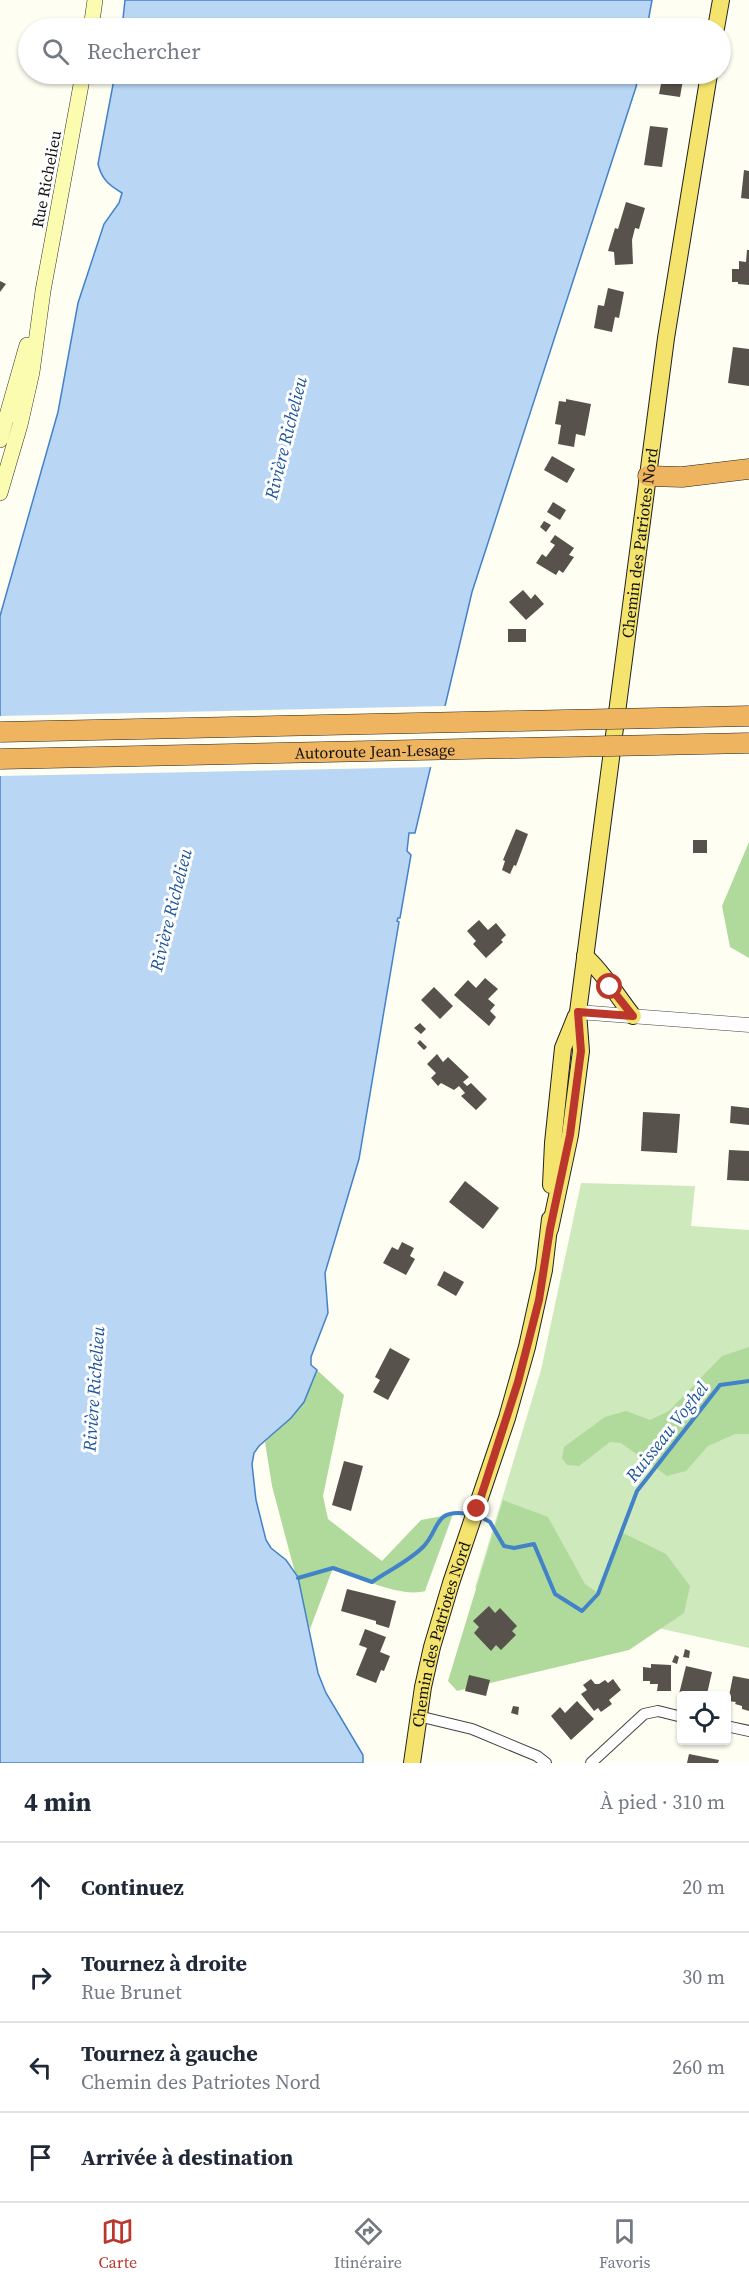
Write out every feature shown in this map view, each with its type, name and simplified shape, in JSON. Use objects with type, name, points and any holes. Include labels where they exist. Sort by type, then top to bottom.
[{"type":"highway","points":[[648,476],[682,477],[749,469]]},
{"type":"highway","name":"Autoroute Jean-Lesage","points":[[0,732],[749,716]]},
{"type":"highway","name":"Autoroute Jean-Lesage","points":[[0,759],[749,743]]},
{"type":"main road","points":[[92,18],[95,0]]},
{"type":"main road","points":[[718,18],[721,0]]},
{"type":"main road","name":"Rue Richelieu","points":[[0,493],[26,397],[81,84]]},
{"type":"main road","name":"Chemin des Patriotes Nord","points":[[412,1763],[418,1716],[432,1647],[527,1347],[539,1300],[550,1229],[553,1143],[562,1048],[578,1012],[666,338],[707,84]]},
{"type":"main road","name":"Rue Richelieu","points":[[0,441],[43,291]]},
{"type":"main road","points":[[585,956],[601,971],[610,987],[633,1016]]},
{"type":"street","points":[[578,1012],[749,1025]]},
{"type":"street","points":[[591,1763],[644,1714],[658,1711],[677,1716]]},
{"type":"street","points":[[418,1716],[472,1729],[537,1756],[546,1763]]},
{"type":"street","points":[[731,1727],[749,1731]]},
{"type":"green space","points":[[749,842],[749,958],[730,947],[722,906]]},
{"type":"green space","points":[[581,1183],[695,1186],[691,1226],[749,1230],[749,1648],[475,1588],[541,1370]]},
{"type":"green space","points":[[749,1347],[749,1434],[735,1434],[708,1446],[686,1471],[667,1476],[621,1443],[610,1442],[579,1466],[567,1465],[562,1458],[564,1447],[605,1417],[626,1411],[650,1420],[669,1411],[722,1356]]},
{"type":"green space","points":[[317,1370],[344,1395],[323,1496],[328,1519],[382,1561],[421,1520],[453,1514],[425,1591],[404,1592],[392,1589],[333,1568],[310,1629],[272,1486],[265,1442],[291,1418],[304,1402]]},
{"type":"green space","points":[[503,1500],[548,1517],[585,1584],[598,1593],[621,1532],[666,1554],[690,1586],[684,1613],[629,1650],[457,1691],[448,1681]]},
{"type":"water","points":[[125,0],[652,0],[649,18],[123,18]]},
{"type":"water","name":"Rivière Richelieu","points":[[113,84],[637,84],[472,592],[415,833],[409,833],[407,851],[411,855],[400,918],[397,921],[399,922],[359,1159],[325,1273],[328,1313],[311,1357],[311,1365],[317,1370],[304,1402],[291,1418],[259,1446],[254,1453],[252,1464],[256,1500],[266,1540],[271,1548],[286,1560],[298,1577],[318,1673],[326,1693],[363,1755],[363,1763],[0,1763],[0,616],[58,412],[78,303],[104,224],[119,203],[122,193],[107,182],[98,164]]},
{"type":"pier","points":[[447,706],[433,767],[0,776],[0,716]]},
{"type":"building","points":[[661,84],[682,84],[680,97],[659,94]]},
{"type":"building","points":[[650,126],[668,128],[662,167],[644,165]]},
{"type":"building","points":[[744,170],[749,171],[749,199],[741,198]]},
{"type":"building","points":[[626,202],[645,208],[639,229],[635,228],[632,240],[633,264],[615,265],[614,252],[608,251],[615,228],[618,229]]},
{"type":"building","points":[[747,250],[749,250],[749,285],[732,282],[732,269],[739,269],[739,261],[746,262]]},
{"type":"building","points":[[0,281],[6,284],[0,292]]},
{"type":"building","points":[[608,288],[624,292],[619,318],[615,317],[612,332],[594,328],[598,305],[604,306]]},
{"type":"building","points":[[733,347],[749,349],[749,386],[728,383]]},
{"type":"building","points":[[566,399],[591,404],[585,436],[576,434],[574,447],[558,444],[561,425],[555,424],[559,401],[566,402]]},
{"type":"building","points":[[552,456],[575,469],[567,483],[544,470]]},
{"type":"building","points":[[553,502],[566,510],[560,520],[547,512]]},
{"type":"building","points":[[544,521],[551,525],[546,532],[540,527]]},
{"type":"building","points":[[555,535],[574,548],[569,555],[574,557],[563,573],[559,570],[556,575],[536,563],[542,554],[546,557],[555,545],[550,542]]},
{"type":"building","points":[[523,590],[531,599],[535,594],[544,604],[526,620],[509,602]]},
{"type":"building","points":[[508,629],[526,629],[526,642],[508,642]]},
{"type":"building","points":[[516,829],[528,834],[516,866],[514,865],[510,874],[502,870],[505,861],[503,860]]},
{"type":"building","points":[[693,840],[707,840],[707,853],[693,853]]},
{"type":"building","points":[[479,920],[488,930],[496,923],[506,935],[501,940],[503,942],[486,958],[473,944],[476,941],[467,931]]},
{"type":"building","points":[[485,978],[498,989],[488,999],[495,1005],[490,1011],[496,1017],[489,1026],[454,995],[468,980],[476,988]]},
{"type":"building","points":[[434,987],[453,1006],[440,1019],[421,1000]]},
{"type":"building","points":[[420,1023],[426,1029],[421,1034],[414,1028]]},
{"type":"building","points":[[420,1040],[427,1047],[424,1050],[417,1043]]},
{"type":"building","points":[[437,1054],[443,1062],[448,1057],[469,1077],[463,1082],[467,1086],[471,1083],[487,1099],[476,1110],[461,1096],[465,1093],[459,1086],[454,1090],[441,1083],[438,1086],[431,1078],[436,1073],[427,1064]]},
{"type":"building","points":[[731,1106],[749,1108],[749,1125],[730,1123]]},
{"type":"building","points":[[643,1112],[680,1114],[677,1153],[641,1151]]},
{"type":"building","points":[[729,1150],[749,1151],[749,1181],[727,1180]]},
{"type":"building","points":[[465,1181],[499,1208],[483,1229],[449,1202]]},
{"type":"building","points":[[402,1242],[414,1248],[410,1256],[415,1259],[406,1275],[383,1263],[392,1247],[398,1250]]},
{"type":"building","points":[[444,1271],[464,1282],[456,1296],[437,1285]]},
{"type":"building","points":[[390,1348],[410,1359],[388,1400],[373,1392],[380,1380],[375,1377]]},
{"type":"building","points":[[344,1461],[363,1466],[351,1511],[332,1505]]},
{"type":"building","points":[[347,1589],[396,1601],[389,1628],[376,1624],[376,1621],[341,1611]]},
{"type":"building","points":[[489,1606],[495,1613],[500,1608],[517,1626],[512,1631],[516,1635],[501,1650],[496,1645],[491,1651],[474,1633],[479,1627],[473,1621]]},
{"type":"building","points":[[365,1629],[386,1637],[380,1652],[390,1656],[376,1683],[356,1675],[367,1648],[359,1645]]},
{"type":"building","points":[[685,1649],[690,1651],[689,1658],[683,1657]]},
{"type":"building","points":[[675,1655],[679,1657],[677,1664],[672,1662]]},
{"type":"building","points":[[651,1664],[671,1665],[671,1691],[657,1691],[658,1684],[643,1681],[643,1667],[651,1668]]},
{"type":"building","points":[[686,1666],[712,1672],[708,1691],[680,1691]]},
{"type":"building","points":[[469,1675],[490,1680],[486,1696],[465,1691]]},
{"type":"building","points":[[733,1676],[749,1679],[749,1711],[742,1709],[742,1706],[735,1704],[736,1702],[731,1701],[730,1691]]},
{"type":"building","points":[[591,1679],[595,1684],[599,1684],[605,1680],[608,1683],[613,1679],[621,1690],[609,1700],[612,1704],[601,1712],[598,1708],[594,1711],[581,1694],[587,1690],[583,1685]]},
{"type":"building","points":[[577,1701],[594,1719],[571,1740],[551,1716],[560,1707],[565,1713]]},
{"type":"building","points":[[513,1706],[519,1707],[518,1715],[511,1713]]},
{"type":"building","points":[[689,1754],[719,1760],[718,1763],[687,1763]]},
{"type":"waterway","name":"Ruisseau Voghel","points":[[479,1516],[490,1522],[504,1546],[514,1548],[534,1544],[555,1594],[582,1611],[598,1594],[637,1491],[720,1385],[749,1381]]},
{"type":"waterway","name":"Ruisseau Voghel","points":[[298,1578],[333,1568],[372,1582],[423,1547],[443,1517],[457,1513],[468,1514]]},
{"type":"route","points":[[477,1509],[518,1382],[539,1300],[550,1229],[570,1135],[581,1051],[578,1012],[633,1016],[610,987]]}]
